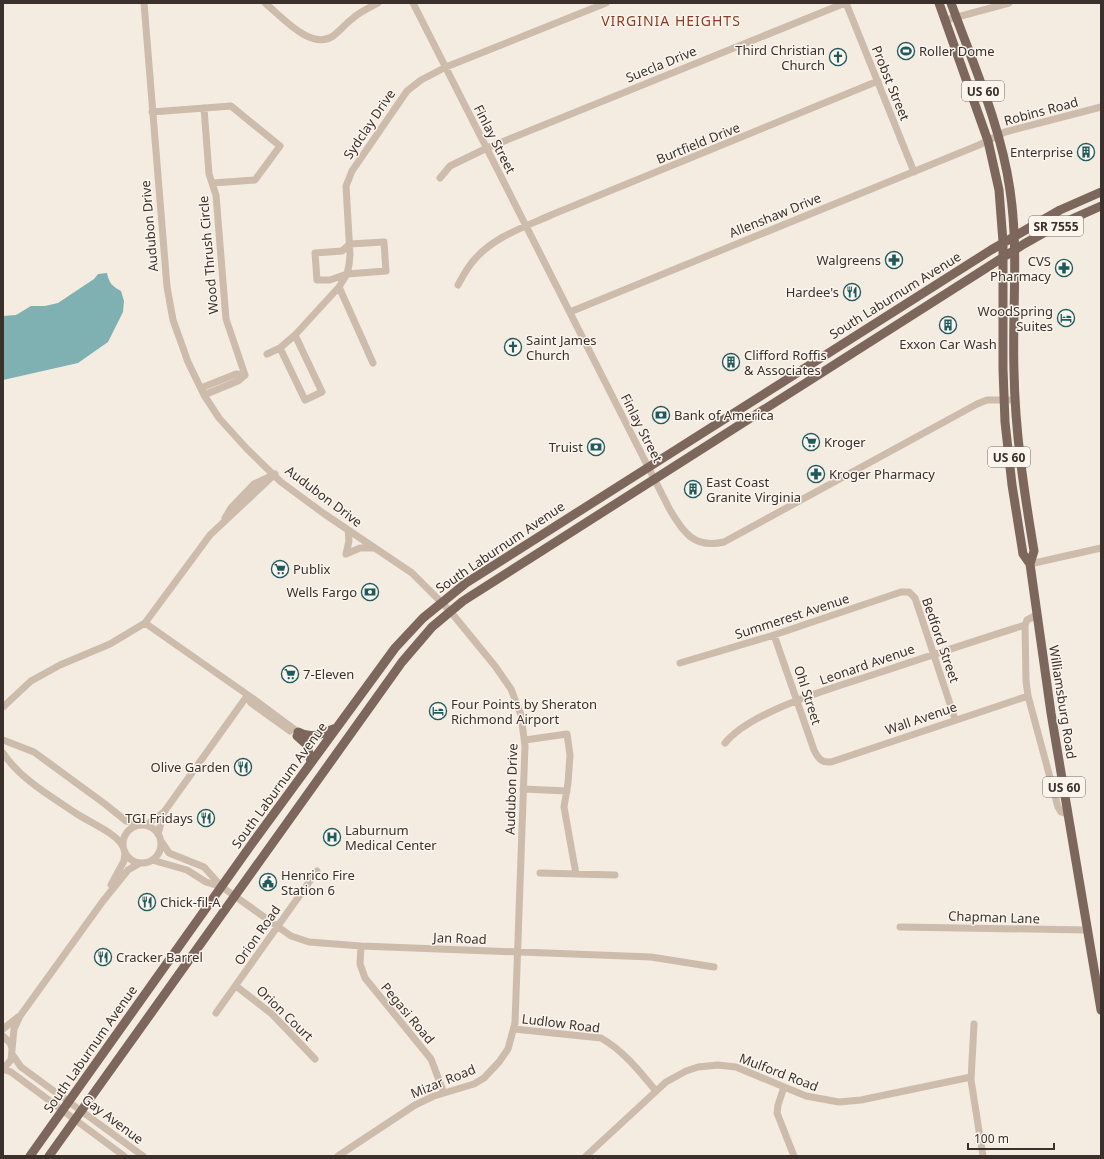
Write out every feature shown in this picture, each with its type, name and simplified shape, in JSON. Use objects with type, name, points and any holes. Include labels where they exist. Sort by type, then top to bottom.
[{"type":"main road","name":"Williamsburg Road","points":[[940,3],[988,141],[999,190],[1003,242],[1004,400],[1009,458],[1019,530],[1023,554],[1030,564]]},
{"type":"main road","name":"Williamsburg Road","points":[[951,3],[998,135],[1010,185],[1014,236],[1015,400],[1022,472],[1034,551],[1030,564],[1068,814],[1101,1010]]},
{"type":"main road","name":"South Laburnum Avenue","points":[[30,1156],[311,762],[402,640],[441,602],[466,583],[1003,242],[1060,210],[1101,192]]},
{"type":"main road","name":"South Laburnum Avenue","points":[[49,1156],[402,662],[424,635],[450,611],[654,478],[1014,250],[1054,227],[1101,206]]},
{"type":"main road","points":[[297,734],[315,736],[337,727]]},
{"type":"main road","points":[[297,734],[307,745],[311,762]]},
{"type":"street","name":"Audubon Drive","points":[[144,3],[164,260],[169,300],[182,348],[203,392],[230,432],[275,474],[281,482],[373,548],[412,573],[450,611],[495,666],[511,689],[521,715],[525,740],[516,952]]},
{"type":"street","points":[[265,3],[303,34],[317,40],[334,36],[354,17],[378,3]]},
{"type":"street","name":"Finlay Street","points":[[413,3],[648,467],[683,531],[701,542],[717,543],[732,538],[977,404],[987,400],[1015,400]]},
{"type":"street","name":"Sydclay Drive","points":[[267,354],[280,348],[295,334],[339,287],[347,274],[350,244],[346,186],[352,171],[407,91],[421,80],[446,67],[606,3]]},
{"type":"street","name":"Probst Street","points":[[846,3],[914,172]]},
{"type":"street","name":"Suecla Drive","points":[[440,178],[450,166],[487,148],[846,3]]},
{"type":"street","points":[[946,20],[1009,3]]},
{"type":"street","name":"Burtfield Drive","points":[[458,285],[474,260],[490,245],[526,226],[878,81]]},
{"type":"street","points":[[152,112],[231,106],[280,146],[255,180],[213,183]]},
{"type":"street","name":"Wood Thrush Circle","points":[[203,392],[238,381],[245,375],[226,319],[216,195],[209,174],[204,108]]},
{"type":"street","name":"Robins Road","points":[[988,141],[998,135],[1021,128],[1101,108]]},
{"type":"street","name":"Allenshaw Drive","points":[[570,312],[988,141]]},
{"type":"street","points":[[384,242],[386,271],[347,274],[330,280],[317,280],[315,253],[342,252],[350,244],[384,242]]},
{"type":"street","points":[[339,287],[373,363]]},
{"type":"street","points":[[280,348],[305,400],[322,392],[295,334]]},
{"type":"street","points":[[3,707],[6,701],[31,681],[55,668],[110,644],[145,624],[210,535],[222,523],[231,508],[254,484],[275,474]]},
{"type":"street","points":[[348,530],[350,537],[346,554],[360,548],[373,548]]},
{"type":"street","points":[[1030,564],[1101,548]]},
{"type":"street","name":"Summerest Avenue","points":[[680,663],[901,592],[910,593]]},
{"type":"street","name":"Bedford Street","points":[[910,593],[914,598],[955,719]]},
{"type":"street","name":"Leonard Avenue","points":[[725,743],[736,732],[768,713],[933,654],[1024,625],[1027,620],[1037,615]]},
{"type":"street","points":[[145,624],[247,696],[297,734]]},
{"type":"street","points":[[1024,625],[1028,696],[1058,807],[1061,812],[1068,814]]},
{"type":"street","name":"Ohl Street","points":[[774,634],[814,750],[821,761]]},
{"type":"street","points":[[102,901],[124,861],[123,841],[128,830],[143,825],[164,812],[247,696]]},
{"type":"street","name":"Wall Avenue","points":[[821,761],[831,762],[955,719],[1028,696]]},
{"type":"street","points":[[525,740],[567,734],[570,755],[564,807],[576,874]]},
{"type":"street","points":[[3,740],[34,752],[126,821],[143,825],[159,837],[169,853],[204,867],[222,887]]},
{"type":"street","points":[[3,753],[23,775],[77,814],[117,837],[128,857],[140,863]]},
{"type":"street","points":[[523,789],[567,791]]},
{"type":"street","points":[[152,860],[159,852],[159,837],[164,812]]},
{"type":"street","points":[[3,1069],[11,1060],[14,1029],[20,1016],[102,901],[128,870],[140,863],[152,860],[187,870],[206,882],[222,887]]},
{"type":"street","name":"Orion Road","points":[[216,1013],[317,871]]},
{"type":"street","points":[[540,873],[615,875]]},
{"type":"street","name":"Jan Road","points":[[222,887],[291,936],[303,941],[361,946],[651,957],[678,960],[714,967]]},
{"type":"street","name":"Chapman Lane","points":[[900,927],[1087,930]]},
{"type":"street","name":"Pegasi Road","points":[[361,946],[360,959],[364,978],[431,1059],[444,1093]]},
{"type":"street","name":"Mizar Road","points":[[338,1156],[406,1111],[434,1096],[474,1084],[492,1071],[508,1049],[514,1029],[516,952]]},
{"type":"street","name":"Orion Court","points":[[236,986],[272,1014],[315,1059]]},
{"type":"street","points":[[3,1029],[20,1016]]},
{"type":"street","points":[[974,1024],[971,1077],[983,1156]]},
{"type":"street","name":"Ludlow Road","points":[[514,1029],[601,1038],[621,1052],[656,1091]]},
{"type":"street","name":"Gay Avenue","points":[[3,1036],[10,1043],[12,1051],[21,1067],[82,1110],[143,1156]]},
{"type":"street","name":"Mulford Road","points":[[586,1156],[666,1082],[686,1070],[718,1065],[746,1070],[784,1088],[818,1100],[849,1102],[971,1077]]},
{"type":"street","name":"Gay Avenue","points":[[3,1069],[11,1072],[124,1156]]},
{"type":"street","points":[[784,1088],[777,1113],[794,1156]]},
{"type":"water","points":[[107,273],[111,284],[121,291],[124,301],[123,312],[108,342],[78,363],[3,380],[3,316],[16,315],[31,306],[45,306],[58,303],[94,279],[98,274]]},
{"type":"place","name":"Roller Dome","points":[[906,51]]},
{"type":"place","name":"Third Christian Church","points":[[838,57]]},
{"type":"place","name":"Enterprise","points":[[1086,152]]},
{"type":"place","name":"Walgreens","points":[[894,260]]},
{"type":"place","name":"CVS Pharmacy","points":[[1064,268]]},
{"type":"place","name":"Hardee's","points":[[852,292]]},
{"type":"place","name":"WoodSpring Suites","points":[[1066,318]]},
{"type":"place","name":"Exxon Car Wash","points":[[948,325]]},
{"type":"place","name":"Saint James Church","points":[[513,347]]},
{"type":"place","name":"Clifford Roffis & Associates","points":[[731,362]]},
{"type":"place","name":"Bank of America","points":[[661,415]]},
{"type":"place","name":"Kroger","points":[[811,442]]},
{"type":"place","name":"Truist","points":[[596,447]]},
{"type":"place","name":"Kroger Pharmacy","points":[[816,474]]},
{"type":"place","name":"East Coast Granite Virginia","points":[[693,489]]},
{"type":"place","name":"Publix","points":[[280,569]]},
{"type":"place","name":"Wells Fargo","points":[[370,592]]},
{"type":"place","name":"7-Eleven","points":[[290,674]]},
{"type":"place","name":"Four Points by Sheraton Richmond Airport","points":[[438,711]]},
{"type":"place","name":"Olive Garden","points":[[243,767]]},
{"type":"place","name":"TGI Fridays","points":[[206,818]]},
{"type":"place","name":"Laburnum Medical Center","points":[[332,837]]},
{"type":"place","name":"Henrico Fire Station 6","points":[[268,882]]},
{"type":"place","name":"Chick-fil-A","points":[[147,902]]},
{"type":"place","name":"Cracker Barrel","points":[[103,957]]},
{"type":"district","name":"VIRGINIA HEIGHTS","points":[[671,20]]}]
